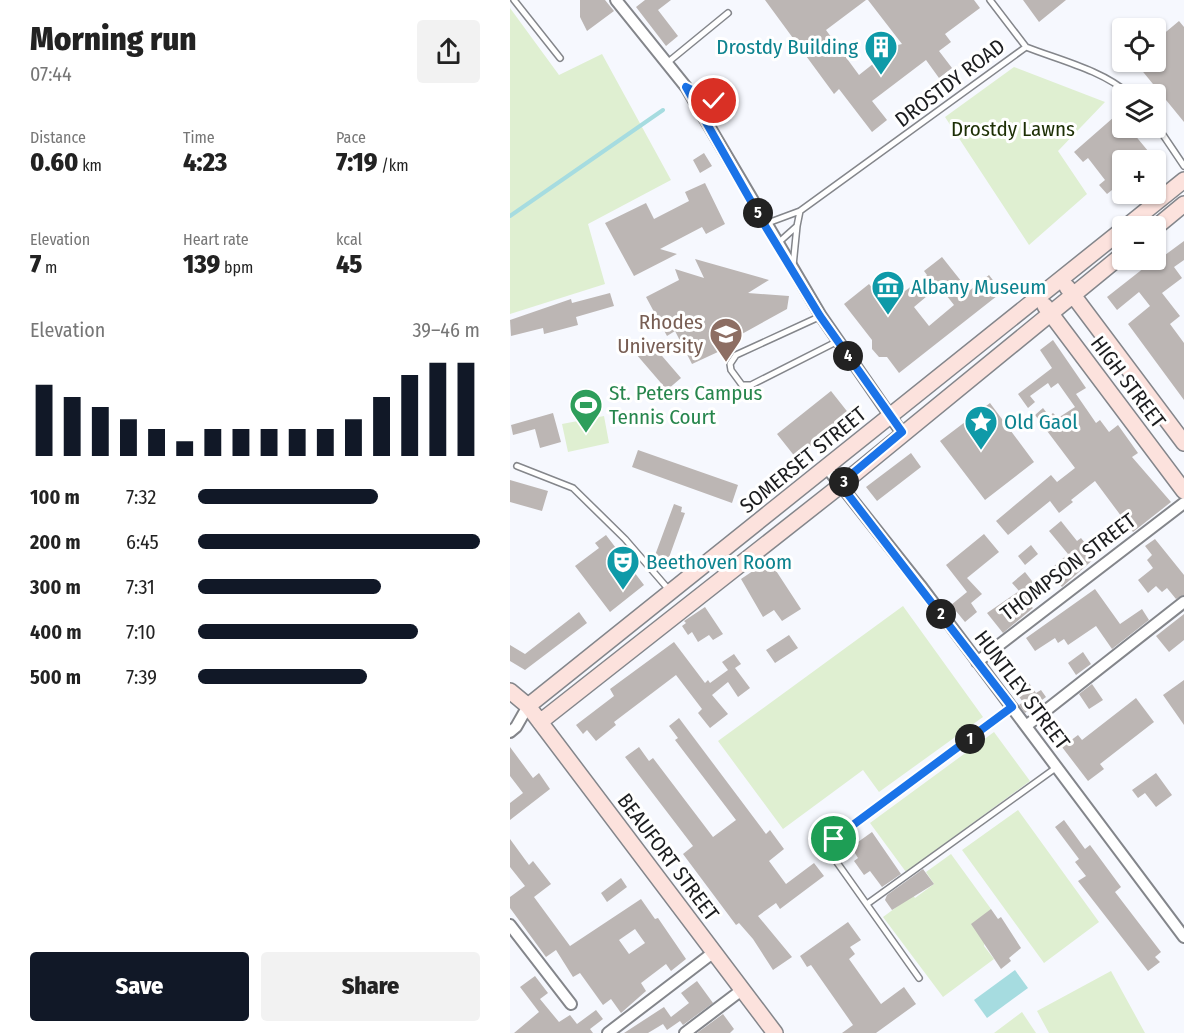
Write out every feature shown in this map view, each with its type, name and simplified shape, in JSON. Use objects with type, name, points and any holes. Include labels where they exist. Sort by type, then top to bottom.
[{"type":"main road","points":[[1139,216],[1184,180]]},
{"type":"main road","points":[[1166,219],[1184,204]]},
{"type":"main road","name":"SOMERSET STREET","points":[[528,706],[1112,238]]},
{"type":"main road","name":"SOMERSET STREET","points":[[540,722],[840,484],[1112,263]]},
{"type":"main road","name":"HIGH STREET","points":[[1061,280],[1184,442]]},
{"type":"main road","name":"HIGH STREET","points":[[1039,298],[1183,492]]},
{"type":"main road","points":[[707,563],[717,582]]},
{"type":"main road","points":[[607,642],[620,659]]},
{"type":"main road","name":"BEAUFORT STREET","points":[[510,692],[528,706],[775,1033]]},
{"type":"street","points":[[616,0],[686,87],[764,224],[820,316],[902,432]]},
{"type":"street","name":"HUNTLEY STREET","points":[[827,468],[1012,707],[1184,937]]},
{"type":"street","name":"THOMPSON STREET","points":[[977,662],[1183,492]]},
{"type":"street","points":[[1026,726],[1184,602]]},
{"type":"street","name":"SOMERSET STREET","points":[[513,729],[528,706]]},
{"type":"street","name":"SOMERSET STREET","points":[[513,729],[540,722]]},
{"type":"street","points":[[510,925],[571,1004]]},
{"type":"street","points":[[608,1033],[714,952]]},
{"type":"street","points":[[685,1033],[743,989]]},
{"type":"lane","points":[[514,0],[560,58]]},
{"type":"lane","points":[[990,0],[1026,47]]},
{"type":"lane","points":[[666,64],[728,13]]},
{"type":"lane","name":"DROSTDY ROAD","points":[[764,224],[801,212],[1026,47],[1090,71],[1115,84]]},
{"type":"lane","points":[[686,87],[714,101]]},
{"type":"lane","points":[[1165,138],[1184,166]]},
{"type":"lane","points":[[793,269],[797,226],[801,212]]},
{"type":"lane","points":[[777,244],[797,226]]},
{"type":"lane","points":[[820,316],[736,355],[730,364],[731,370],[742,385],[751,385],[838,341]]},
{"type":"lane","points":[[517,466],[573,488],[625,539],[671,592]]},
{"type":"lane","points":[[919,978],[829,849],[834,839],[1012,707]]},
{"type":"lane","points":[[867,904],[1057,767]]},
{"type":"green space","points":[[510,8],[559,75],[602,54],[671,180],[588,224],[605,284],[510,314]]},
{"type":"green space","name":"Drostdy Lawns","points":[[1014,67],[1105,102],[1058,151],[1087,194],[1029,245],[945,117]]},
{"type":"green space","name":"St. Peters Campus Tennis Court","points":[[604,416],[609,443],[568,452],[562,424]]},
{"type":"green space","points":[[903,606],[983,717],[879,792],[863,770],[783,829],[718,741]]},
{"type":"green space","points":[[994,732],[1030,781],[906,872],[870,823]]},
{"type":"green space","points":[[1018,810],[1099,922],[1044,963],[962,850]]},
{"type":"green space","points":[[951,854],[991,909],[984,946],[994,959],[943,997],[883,917],[913,895],[915,898],[934,884],[926,872]]},
{"type":"green space","points":[[1111,971],[1145,1033],[1049,1033],[1037,1011]]},
{"type":"green space","points":[[1022,1012],[1036,1033],[994,1033]]},
{"type":"water","points":[[1015,970],[1028,988],[987,1018],[974,1000]]},
{"type":"building","points":[[580,0],[605,0],[614,11],[587,31],[580,17]]},
{"type":"building","points":[[645,0],[671,0],[658,10],[678,36],[666,46],[636,7]]},
{"type":"building","points":[[765,0],[866,0],[826,30],[859,75],[883,56],[885,48],[902,44],[868,0],[974,0],[980,8],[945,34],[951,42],[939,51],[952,68],[939,78],[926,60],[872,101],[887,120],[872,132],[839,89],[834,94]]},
{"type":"building","points":[[1023,0],[1066,0],[1039,22]]},
{"type":"building","points":[[1179,21],[1184,27],[1184,122],[1166,100],[1166,84],[1153,84],[1143,72],[1166,72],[1166,32]]},
{"type":"building","points":[[1112,119],[1112,138],[1137,138],[1147,150],[1112,150],[1112,190],[1107,194],[1099,185],[1105,180],[1088,158],[1083,162],[1074,152]]},
{"type":"building","points":[[704,153],[712,166],[700,173],[693,160]]},
{"type":"building","points":[[705,183],[725,224],[706,234],[702,227],[660,249],[677,254],[634,276],[605,223],[646,203],[654,219],[689,201],[685,192]]},
{"type":"building","points":[[1184,241],[1184,260],[1174,267],[1182,278],[1162,293],[1180,316],[1170,324],[1184,343],[1184,400],[1128,324],[1150,306],[1139,292],[1117,310],[1107,297],[1141,270],[1166,270],[1166,254]]},
{"type":"building","name":"Albany Museum","points":[[942,257],[969,291],[989,275],[1002,292],[899,373],[887,357],[879,357],[872,349],[872,340],[844,304],[869,284],[883,301],[901,286],[905,291],[927,275],[924,271]],"holes":[[[939,286],[954,305],[929,326],[914,307]]]},
{"type":"building","points":[[695,259],[769,280],[748,293],[789,296],[787,309],[731,340],[726,356],[720,351],[692,364],[675,331],[667,336],[646,297],[679,280],[675,269],[704,278]]},
{"type":"building","points":[[610,293],[614,306],[576,317],[578,325],[544,334],[543,328],[511,336],[510,320],[571,299],[572,303]]},
{"type":"building","points":[[1053,340],[1086,388],[1076,394],[1096,423],[1100,420],[1109,432],[1118,425],[1138,453],[1132,457],[1171,502],[1133,532],[1095,481],[1059,513],[1050,501],[1008,535],[996,521],[1051,475],[1057,482],[1075,468],[1035,415],[1043,408],[1049,416],[1053,413],[1058,418],[1075,407],[1058,383],[1051,388],[1048,383],[1030,396],[1035,402],[1028,408],[1018,394],[1052,368],[1040,350]]},
{"type":"building","points":[[650,342],[681,378],[667,390],[636,354]]},
{"type":"building","points":[[831,391],[850,415],[827,433],[831,438],[822,446],[818,441],[796,458],[777,434]]},
{"type":"building","points":[[990,403],[1034,462],[985,500],[940,441]]},
{"type":"building","points":[[553,413],[561,442],[540,448],[535,429],[513,435],[511,425]]},
{"type":"building","points":[[638,450],[738,485],[732,503],[632,467]]},
{"type":"building","points":[[911,453],[921,467],[877,501],[866,487]]},
{"type":"building","points":[[510,480],[548,491],[542,511],[510,502]]},
{"type":"building","points":[[674,504],[682,507],[681,512],[685,513],[667,563],[654,558]]},
{"type":"building","points":[[1061,521],[1077,541],[1081,538],[1096,557],[1062,587],[1055,579],[1058,575],[1052,568],[1068,554],[1049,531]]},
{"type":"building","points":[[984,534],[999,552],[967,578],[982,594],[971,603],[977,612],[965,622],[951,605],[967,592],[946,565]]},
{"type":"building","points":[[606,535],[644,585],[610,612],[575,566],[599,548],[595,543]]},
{"type":"building","points":[[1155,539],[1184,575],[1184,595],[1176,599],[1167,588],[1162,592],[1156,586],[1148,593],[1138,580],[1153,568],[1147,560],[1152,555],[1145,546]]},
{"type":"building","points":[[1031,545],[1038,554],[1025,565],[1018,556]]},
{"type":"building","points":[[769,560],[801,609],[782,621],[774,610],[763,617],[741,579]]},
{"type":"building","points":[[1025,572],[1043,595],[1030,605],[1033,608],[1003,633],[987,613],[1019,591],[1012,583]]},
{"type":"building","points":[[1095,589],[1120,624],[1142,609],[1149,620],[1112,649],[1096,626],[1068,645],[1064,639],[1058,643],[1055,638],[1035,651],[1026,638]]},
{"type":"building","points":[[705,607],[723,634],[713,640],[709,635],[698,642],[692,632],[688,635],[682,626],[686,623],[684,621]]},
{"type":"building","points":[[579,612],[587,623],[525,670],[510,661],[510,645],[525,654]]},
{"type":"building","points":[[1184,614],[1184,640],[1169,652],[1156,636]]},
{"type":"building","points":[[789,635],[798,648],[775,663],[766,650]]},
{"type":"building","points":[[674,642],[705,683],[708,680],[710,683],[728,670],[722,662],[734,654],[741,664],[735,668],[750,688],[738,697],[728,682],[712,695],[728,714],[710,728],[698,713],[702,709],[676,675],[614,722],[616,725],[596,741],[587,730],[583,734],[576,725],[614,696],[610,689]]},
{"type":"building","points":[[1083,652],[1091,664],[1076,675],[1068,663]]},
{"type":"building","points":[[1020,680],[1023,683],[1027,680],[1036,693],[1041,690],[1046,697],[1025,713],[1019,705],[1023,702],[1011,686]]},
{"type":"building","points":[[1184,680],[1184,725],[1163,695]]},
{"type":"building","points":[[1092,684],[1103,700],[1089,709],[1079,694]]},
{"type":"building","points":[[1136,698],[1154,722],[1100,764],[1104,769],[1088,781],[1062,747],[1078,735],[1082,740]]},
{"type":"building","points":[[679,718],[766,834],[770,830],[784,849],[769,861],[786,884],[814,863],[824,876],[780,909],[776,903],[758,916],[792,957],[773,970],[753,939],[739,923],[736,925],[683,854],[693,846],[625,757],[639,747],[649,761],[653,758],[713,837],[736,820],[675,740],[678,738],[669,726]]},
{"type":"building","points":[[510,747],[533,778],[539,773],[550,789],[510,820],[510,803],[523,793],[510,776]]},
{"type":"building","points":[[1156,773],[1172,795],[1156,807],[1145,793],[1138,798],[1132,790]]},
{"type":"building","points":[[1064,820],[1085,849],[1090,845],[1121,887],[1115,892],[1161,952],[1155,957],[1160,962],[1148,971],[1078,881],[1086,876],[1075,862],[1079,859],[1055,827]]},
{"type":"building","points":[[872,832],[901,874],[882,887],[870,871],[864,875],[854,861],[858,858],[851,847]]},
{"type":"building","points":[[510,839],[529,865],[533,861],[551,884],[534,897],[570,946],[641,899],[655,919],[658,918],[686,959],[671,971],[666,964],[641,983],[646,991],[621,1013],[611,999],[603,1005],[580,973],[573,977],[556,950],[546,957],[510,908],[510,897],[525,886],[510,867]],"holes":[[[635,929],[645,943],[629,954],[619,940]]]},
{"type":"building","points":[[923,869],[934,884],[892,910],[885,900],[887,895]]},
{"type":"building","points":[[621,878],[627,887],[607,902],[601,893]]},
{"type":"building","points":[[991,909],[998,919],[1001,917],[1021,948],[1001,969],[971,924]]},
{"type":"building","points":[[848,922],[861,940],[850,947],[855,954],[849,959],[881,1004],[904,987],[916,1004],[876,1033],[842,1033],[853,1025],[811,965],[807,967],[800,956]]},
{"type":"building","points":[[535,976],[548,993],[540,999],[559,1022],[570,1015],[577,1024],[596,1010],[603,1019],[590,1029],[593,1033],[514,1033],[539,1012],[520,987]]},
{"type":"building","points":[[697,981],[713,1003],[683,1025],[680,1021],[667,1030],[663,1024],[648,1033],[624,1033],[664,1007],[671,1017],[689,1003],[681,993]]},
{"type":"building","points":[[723,1014],[734,1029],[730,1033],[697,1033]]},
{"type":"waterway","points":[[510,216],[663,110]]},
{"type":"place","name":"Drostdy Building","points":[[881,76]]},
{"type":"place","name":"Albany Museum","points":[[888,316]]},
{"type":"place","name":"Rhodes University","points":[[726,363]]},
{"type":"place","name":"St. Peters Campus Tennis Court","points":[[586,434]]},
{"type":"place","name":"Old Gaol","points":[[981,451]]},
{"type":"place","name":"Beethoven Room","points":[[623,591]]},
{"type":"route","points":[[714,101],[686,87],[764,224],[820,316],[902,432],[840,484],[1012,707],[834,839]]}]
